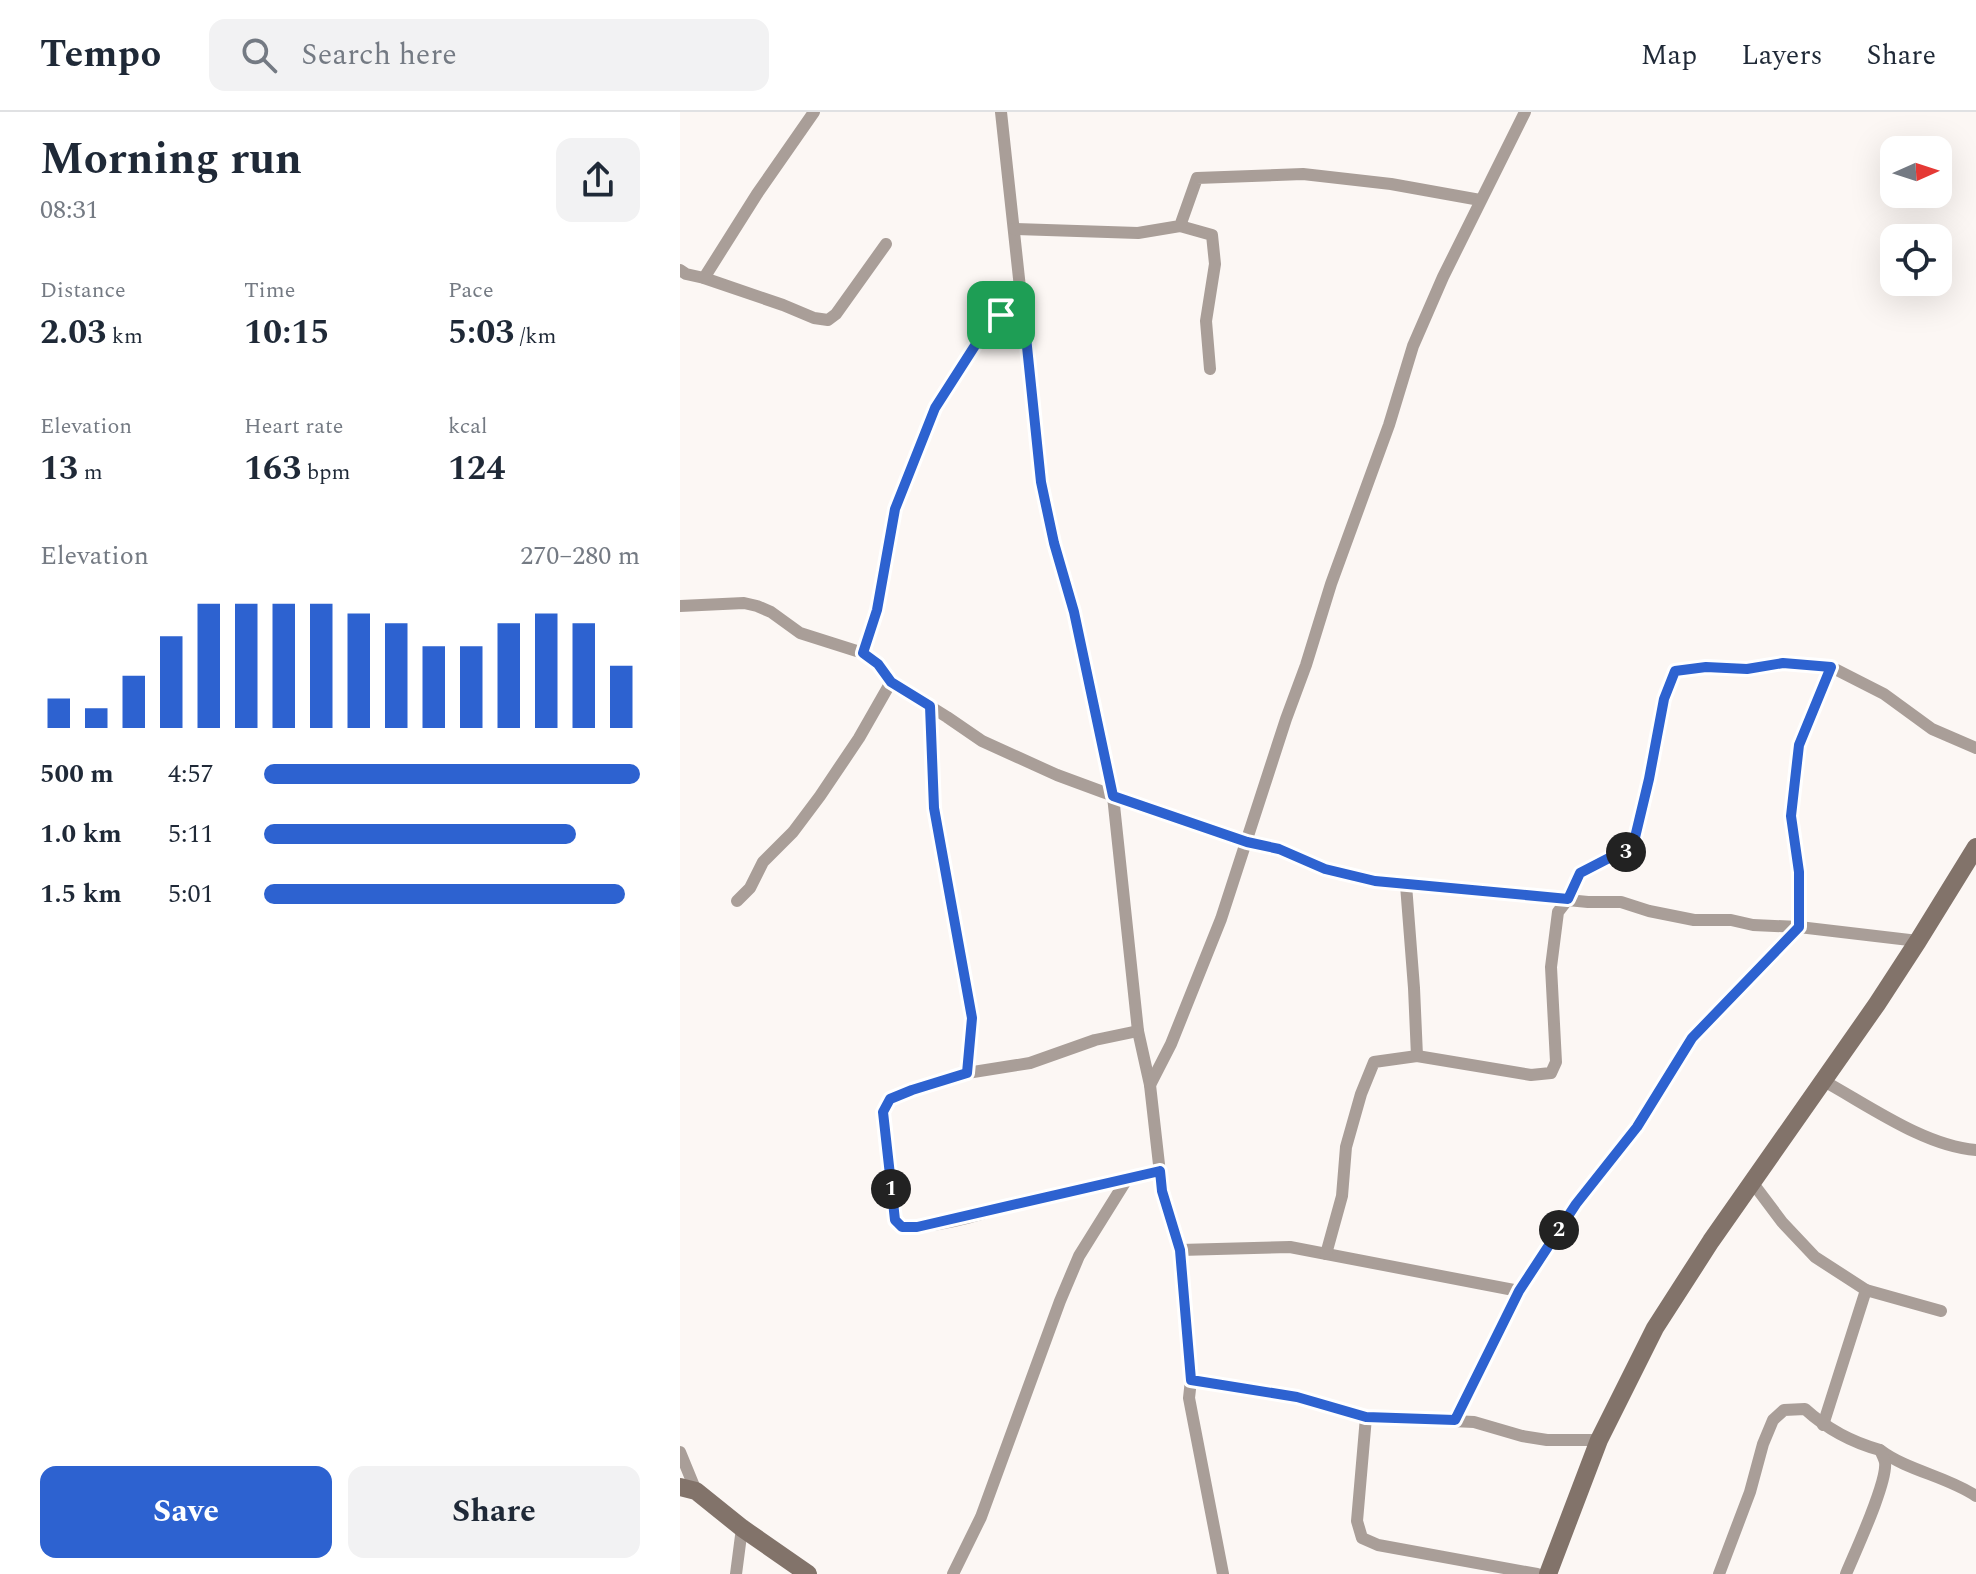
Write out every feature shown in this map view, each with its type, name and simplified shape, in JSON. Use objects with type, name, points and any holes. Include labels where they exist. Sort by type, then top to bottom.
[{"type":"main road","points":[[1548,1574],[1599,1440],[1655,1328],[1711,1241],[1918,941],[1976,847]]},
{"type":"main road","points":[[688,1489],[808,1574]]},
{"type":"street","points":[[704,278],[814,112]]},
{"type":"street","points":[[1001,112],[1041,482],[1054,543],[1074,612],[1113,796],[1138,1031],[1150,1085],[1162,1191],[1180,1250],[1191,1380],[1189,1398],[1223,1574]]},
{"type":"street","points":[[1150,1085],[1171,1044],[1221,919],[1413,346],[1443,277],[1525,112]]},
{"type":"street","points":[[1180,226],[1197,178],[1303,174],[1391,184],[1480,200]]},
{"type":"street","points":[[1014,229],[1138,233],[1180,226],[1212,235],[1215,264],[1206,321],[1210,369]]},
{"type":"street","points":[[680,270],[814,318],[828,320],[836,314],[886,244]]},
{"type":"street","points":[[863,653],[877,610],[895,509],[935,408],[984,334],[1001,315],[1023,308]]},
{"type":"street","points":[[680,606],[744,603],[757,606],[800,633],[863,653],[878,664],[891,682],[982,741],[1113,796],[1247,842],[1279,849],[1325,869],[1406,885],[1621,902],[1694,920],[1731,920],[1753,925],[1799,927],[1918,941]]},
{"type":"street","points":[[1326,1254],[1342,1196],[1346,1147],[1374,1062],[1417,1056],[1531,1075],[1551,1073],[1556,1062],[1551,967],[1558,912],[1580,873],[1632,850],[1664,699],[1675,671],[1706,667],[1747,669],[1783,663],[1831,667],[1884,694],[1932,729],[1976,748]]},
{"type":"street","points":[[1455,1420],[1519,1291],[1576,1204],[1637,1127],[1692,1038],[1799,927],[1799,872],[1791,816],[1799,745],[1831,667]]},
{"type":"street","points":[[737,901],[750,888],[763,862],[793,832],[820,796],[859,738],[891,682]]},
{"type":"street","points":[[930,706],[934,808],[972,1018],[967,1073]]},
{"type":"street","points":[[1406,885],[1417,1056]]},
{"type":"street","points":[[1138,1031],[1083,1044],[1030,1063],[967,1073],[890,1099],[883,1112],[891,1197],[895,1220],[902,1227],[917,1227],[1160,1171]]},
{"type":"street","points":[[1822,1080],[1921,1135],[1976,1150]]},
{"type":"street","points":[[953,1574],[981,1517],[1079,1256],[1127,1179]]},
{"type":"street","points":[[1752,1182],[1782,1222],[1815,1257],[1866,1290],[1941,1311]]},
{"type":"street","points":[[1180,1250],[1290,1247],[1519,1291]]},
{"type":"street","points":[[1823,1425],[1866,1290]]},
{"type":"street","points":[[1191,1380],[1297,1397],[1366,1417],[1455,1420],[1547,1440],[1599,1440]]},
{"type":"street","points":[[1719,1574],[1750,1492],[1763,1444],[1773,1420],[1784,1410],[1805,1409],[1823,1425],[1857,1444],[1880,1450],[1894,1461],[1963,1487],[1976,1496]]},
{"type":"street","points":[[1366,1417],[1357,1521],[1362,1538],[1378,1545],[1537,1574]]},
{"type":"street","points":[[1846,1574],[1883,1479],[1885,1463],[1880,1450]]},
{"type":"street","points":[[680,1452],[688,1489]]},
{"type":"street","points":[[736,1574],[742,1528]]},
{"type":"route","points":[[1023,308],[1041,482],[1054,543],[1074,612],[1113,796],[1247,842],[1279,849],[1325,869],[1375,881],[1568,899],[1580,873],[1632,850],[1664,699],[1675,671],[1706,667],[1747,669],[1783,663],[1831,667],[1799,745],[1791,816],[1799,872],[1799,927],[1692,1038],[1637,1127],[1576,1204],[1519,1291],[1455,1420],[1366,1417],[1297,1397],[1191,1380],[1180,1250],[1162,1191],[1160,1171],[917,1227],[902,1227],[895,1220],[883,1112],[890,1099],[967,1073],[972,1018],[934,808],[930,706],[891,682],[878,664],[863,653],[877,610],[895,509],[935,408],[976,344],[1001,315],[1023,308]]}]
